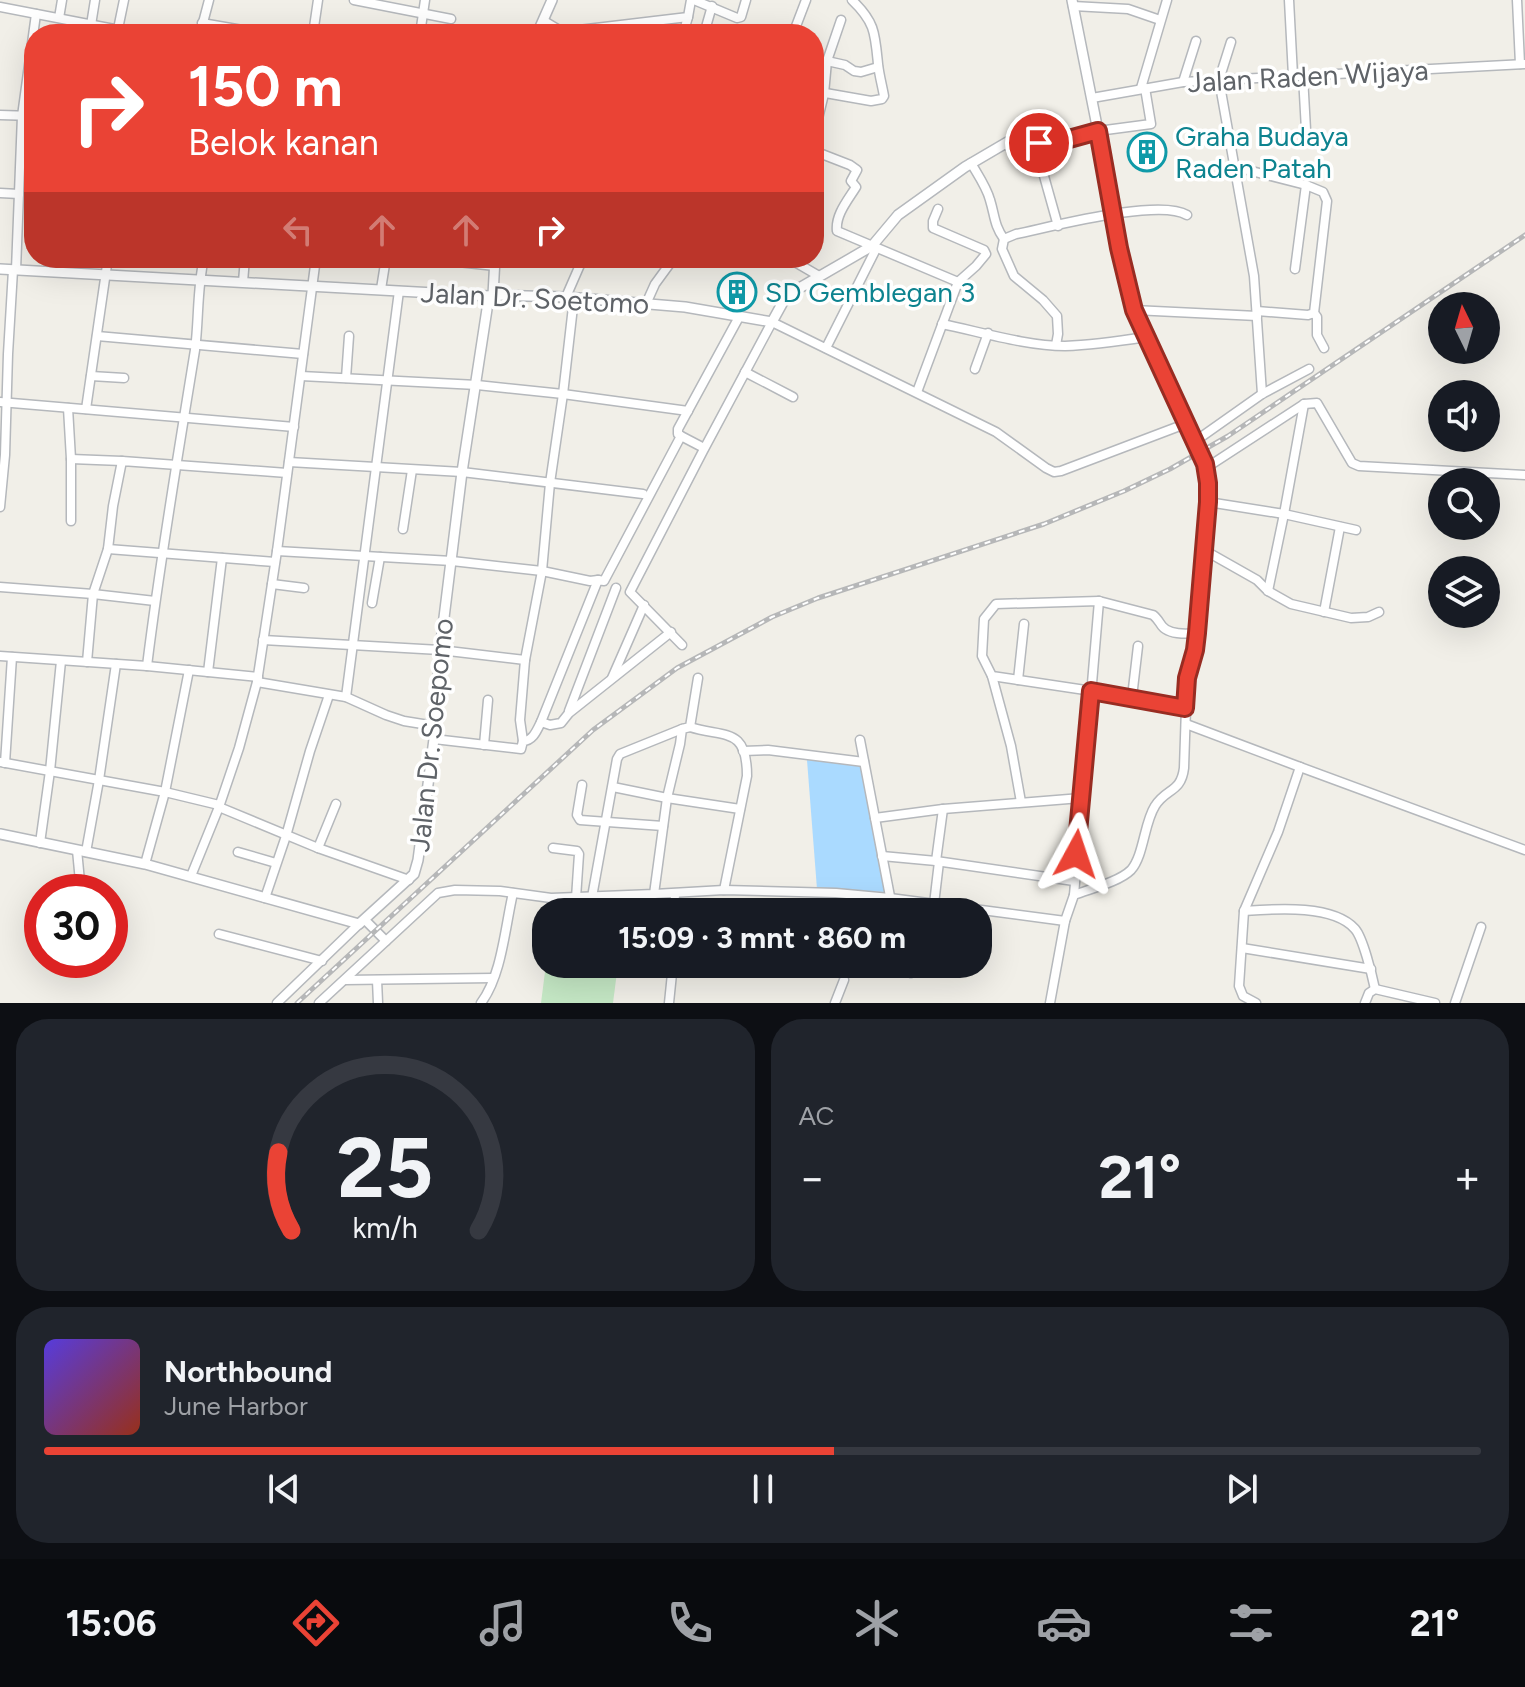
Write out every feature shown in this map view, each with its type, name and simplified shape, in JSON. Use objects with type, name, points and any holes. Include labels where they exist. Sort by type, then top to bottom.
[{"type":"street","points":[[59,18],[62,0]]},
{"type":"street","points":[[91,24],[95,0]]},
{"type":"street","points":[[119,24],[124,0]]},
{"type":"street","points":[[208,24],[202,23],[209,0]]},
{"type":"street","points":[[314,24],[318,0]]},
{"type":"street","points":[[354,0],[451,19]]},
{"type":"street","points":[[421,24],[425,0]]},
{"type":"street","points":[[542,24],[552,0]]},
{"type":"street","points":[[686,24],[693,0],[737,18],[741,17],[746,0]]},
{"type":"street","points":[[797,24],[806,0]]},
{"type":"street","points":[[841,20],[827,61],[824,94],[871,101],[882,99],[876,37],[871,22],[852,0]]},
{"type":"street","points":[[826,348],[874,248],[898,215],[971,163],[1011,140],[1021,138],[1037,143],[1151,124],[1143,88],[1167,0]]},
{"type":"street","points":[[1289,0],[1306,130]]},
{"type":"street","points":[[1517,0],[1522,64]]},
{"type":"street","points":[[1074,895],[1121,877],[1133,867],[1152,810],[1183,779],[1187,678],[1195,650],[1208,502],[1206,468],[1134,310],[1073,3],[1128,4],[1160,20]]},
{"type":"street","points":[[707,24],[712,6]]},
{"type":"street","points":[[0,7],[86,24]]},
{"type":"street","points":[[35,24],[36,14]]},
{"type":"street","points":[[634,24],[688,17]]},
{"type":"street","points":[[544,21],[549,24]]},
{"type":"street","points":[[1183,82],[1196,41]]},
{"type":"street","points":[[1231,42],[1219,80],[1254,276],[1262,394]]},
{"type":"street","points":[[827,61],[861,72],[878,67]]},
{"type":"street","name":"Jalan Raden Wijaya","points":[[1092,98],[1183,82],[1522,64]]},
{"type":"street","points":[[0,506],[3,402],[15,270],[24,101]]},
{"type":"street","points":[[0,115],[22,116]]},
{"type":"street","points":[[1037,143],[1058,226]]},
{"type":"street","points":[[824,155],[857,172],[851,181],[856,187],[835,228],[839,233],[958,282]]},
{"type":"street","points":[[971,163],[990,198],[994,219],[1004,239],[1002,249],[1014,276],[1057,316],[1056,345]]},
{"type":"street","points":[[1236,167],[1323,192],[1327,201],[1314,313],[1317,317],[1317,335],[1324,348]]},
{"type":"street","points":[[1295,269],[1306,185]]},
{"type":"street","points":[[0,193],[19,194]]},
{"type":"street","points":[[917,392],[958,282],[985,256],[985,252],[933,228],[938,209]]},
{"type":"street","points":[[1004,239],[1113,214],[1162,209],[1187,215]]},
{"type":"street","points":[[630,592],[783,302],[819,276],[874,248]]},
{"type":"street","points":[[86,409],[107,268]]},
{"type":"street","points":[[147,666],[195,344],[202,268]]},
{"type":"street","points":[[243,282],[244,268]]},
{"type":"street","points":[[191,876],[239,748],[257,680],[315,268]]},
{"type":"street","points":[[381,289],[384,268]]},
{"type":"street","name":"Jalan Dr. Soepomo","points":[[362,922],[409,880],[418,860],[462,472],[494,268]]},
{"type":"street","points":[[434,739],[521,749],[525,660],[542,571],[550,483],[563,394],[570,298],[580,268]]},
{"type":"street","points":[[646,304],[667,268]]},
{"type":"street","points":[[805,268],[819,276]]},
{"type":"street","name":"Jalan Dr. Soetomo","points":[[0,269],[570,298],[701,309],[772,322]]},
{"type":"street","points":[[346,697],[399,291]]},
{"type":"street","points":[[1134,310],[1314,313]]},
{"type":"street","points":[[704,448],[679,435],[678,431],[739,317]]},
{"type":"street","points":[[772,322],[996,432],[1054,472],[1095,460],[1185,424]]},
{"type":"street","points":[[942,324],[1056,345],[1146,337]]},
{"type":"street","points":[[975,369],[988,333]]},
{"type":"street","points":[[97,336],[303,354]]},
{"type":"street","points":[[346,378],[349,336]]},
{"type":"street","points":[[1194,442],[1262,394],[1309,369]]},
{"type":"street","points":[[745,372],[793,397]]},
{"type":"street","points":[[91,376],[124,378]]},
{"type":"street","points":[[301,376],[477,385],[688,411]]},
{"type":"street","points":[[3,402],[294,427]]},
{"type":"street","points":[[1206,468],[1304,404],[1317,403],[1352,463],[1359,466],[1525,475]]},
{"type":"street","points":[[1268,591],[1304,404]]},
{"type":"street","points":[[68,408],[71,521]]},
{"type":"street","points":[[523,741],[533,737],[541,722],[601,581],[681,436]]},
{"type":"street","points":[[71,459],[287,473]]},
{"type":"street","points":[[87,662],[93,594],[108,549],[122,461]]},
{"type":"street","points":[[289,462],[462,472],[643,494]]},
{"type":"street","points":[[403,529],[412,470]]},
{"type":"street","points":[[1208,502],[1356,530]]},
{"type":"street","points":[[1324,612],[1340,527]]},
{"type":"street","points":[[108,549],[275,562]]},
{"type":"street","points":[[1204,550],[1257,580],[1268,591],[1291,604],[1351,618],[1368,617],[1379,612]]},
{"type":"street","points":[[277,551],[452,561],[601,581],[630,592],[682,645]]},
{"type":"street","points":[[372,603],[380,557]]},
{"type":"street","points":[[208,672],[222,558]]},
{"type":"street","points":[[272,584],[304,588]]},
{"type":"street","points":[[0,587],[155,601]]},
{"type":"street","points":[[569,713],[616,588]]},
{"type":"street","points":[[1021,802],[1011,746],[992,676],[982,656],[984,619],[988,611],[996,604],[1099,601],[1157,617],[1167,630],[1197,633]]},
{"type":"street","points":[[1050,1003],[1065,921],[1074,895],[1099,601]]},
{"type":"street","points":[[612,679],[644,605]]},
{"type":"street","points":[[1018,680],[1024,624]]},
{"type":"street","points":[[541,722],[558,725],[671,632]]},
{"type":"street","points":[[263,640],[440,650],[525,660]]},
{"type":"street","points":[[1132,697],[1138,646]]},
{"type":"street","points":[[0,656],[208,672],[346,697],[404,721],[435,726]]},
{"type":"street","points":[[12,657],[2,762],[165,792],[219,806],[286,836],[409,880]]},
{"type":"street","points":[[40,843],[61,661]]},
{"type":"street","points":[[81,874],[81,851],[99,780],[116,664]]},
{"type":"street","points":[[145,864],[165,792],[189,670]]},
{"type":"street","points":[[992,676],[1185,708]]},
{"type":"street","points":[[654,894],[667,798],[698,678]]},
{"type":"street","points":[[265,898],[329,695]]},
{"type":"street","points":[[484,745],[488,700]]},
{"type":"street","points":[[1186,724],[1525,850]]},
{"type":"street","points":[[592,897],[617,759],[620,754],[686,728],[735,737],[747,764],[724,890]]},
{"type":"street","points":[[553,848],[577,851],[579,854],[576,898],[724,890],[821,892],[890,898],[860,740]]},
{"type":"street","points":[[743,751],[768,750],[864,762]]},
{"type":"street","points":[[1256,1003],[1240,991],[1244,911],[1278,832],[1300,767]]},
{"type":"street","points":[[582,785],[578,819],[663,826]]},
{"type":"street","points":[[613,787],[740,809]]},
{"type":"street","points":[[875,818],[1081,798]]},
{"type":"street","points":[[318,848],[336,804]]},
{"type":"street","points":[[935,898],[943,809]]},
{"type":"street","points":[[0,834],[145,864],[362,922],[386,941]]},
{"type":"street","points":[[238,852],[276,863]]},
{"type":"street","points":[[882,856],[1074,881]]},
{"type":"street","points":[[319,1003],[438,893],[455,890],[500,891],[544,898]]},
{"type":"street","points":[[481,1003],[493,978],[513,893]]},
{"type":"street","points":[[675,894],[675,898]]},
{"type":"street","points":[[1244,911],[1299,909],[1337,918],[1356,930],[1375,989]]},
{"type":"street","points":[[992,912],[1065,921]]},
{"type":"street","points":[[277,1003],[362,922]]},
{"type":"street","points":[[1455,1003],[1481,927]]},
{"type":"street","points":[[219,934],[322,961]]},
{"type":"street","points":[[1242,948],[1371,969]]},
{"type":"street","points":[[345,980],[493,978]]},
{"type":"street","points":[[669,1003],[672,978]]},
{"type":"street","points":[[377,980],[378,1003]]},
{"type":"street","points":[[835,1003],[844,980]]},
{"type":"street","points":[[1365,1003],[1369,993],[1375,989],[1435,1003]]},
{"type":"green space","points":[[544,978],[616,978],[613,1003],[541,1003]]},
{"type":"water","points":[[807,760],[864,765],[886,892],[817,889]]},
{"type":"railway","points":[[297,1003],[593,730],[677,668],[772,617],[818,598],[1044,524],[1170,469],[1228,436],[1525,235]]},
{"type":"place","name":"Graha Budaya Raden Patah","points":[[1147,152]]},
{"type":"place","name":"SD Gemblegan 3","points":[[737,292]]},
{"type":"route","points":[[1039,143],[1098,131],[1119,248],[1134,310],[1205,464],[1208,483],[1197,633],[1187,678],[1185,708],[1091,691],[1076,854]]}]
